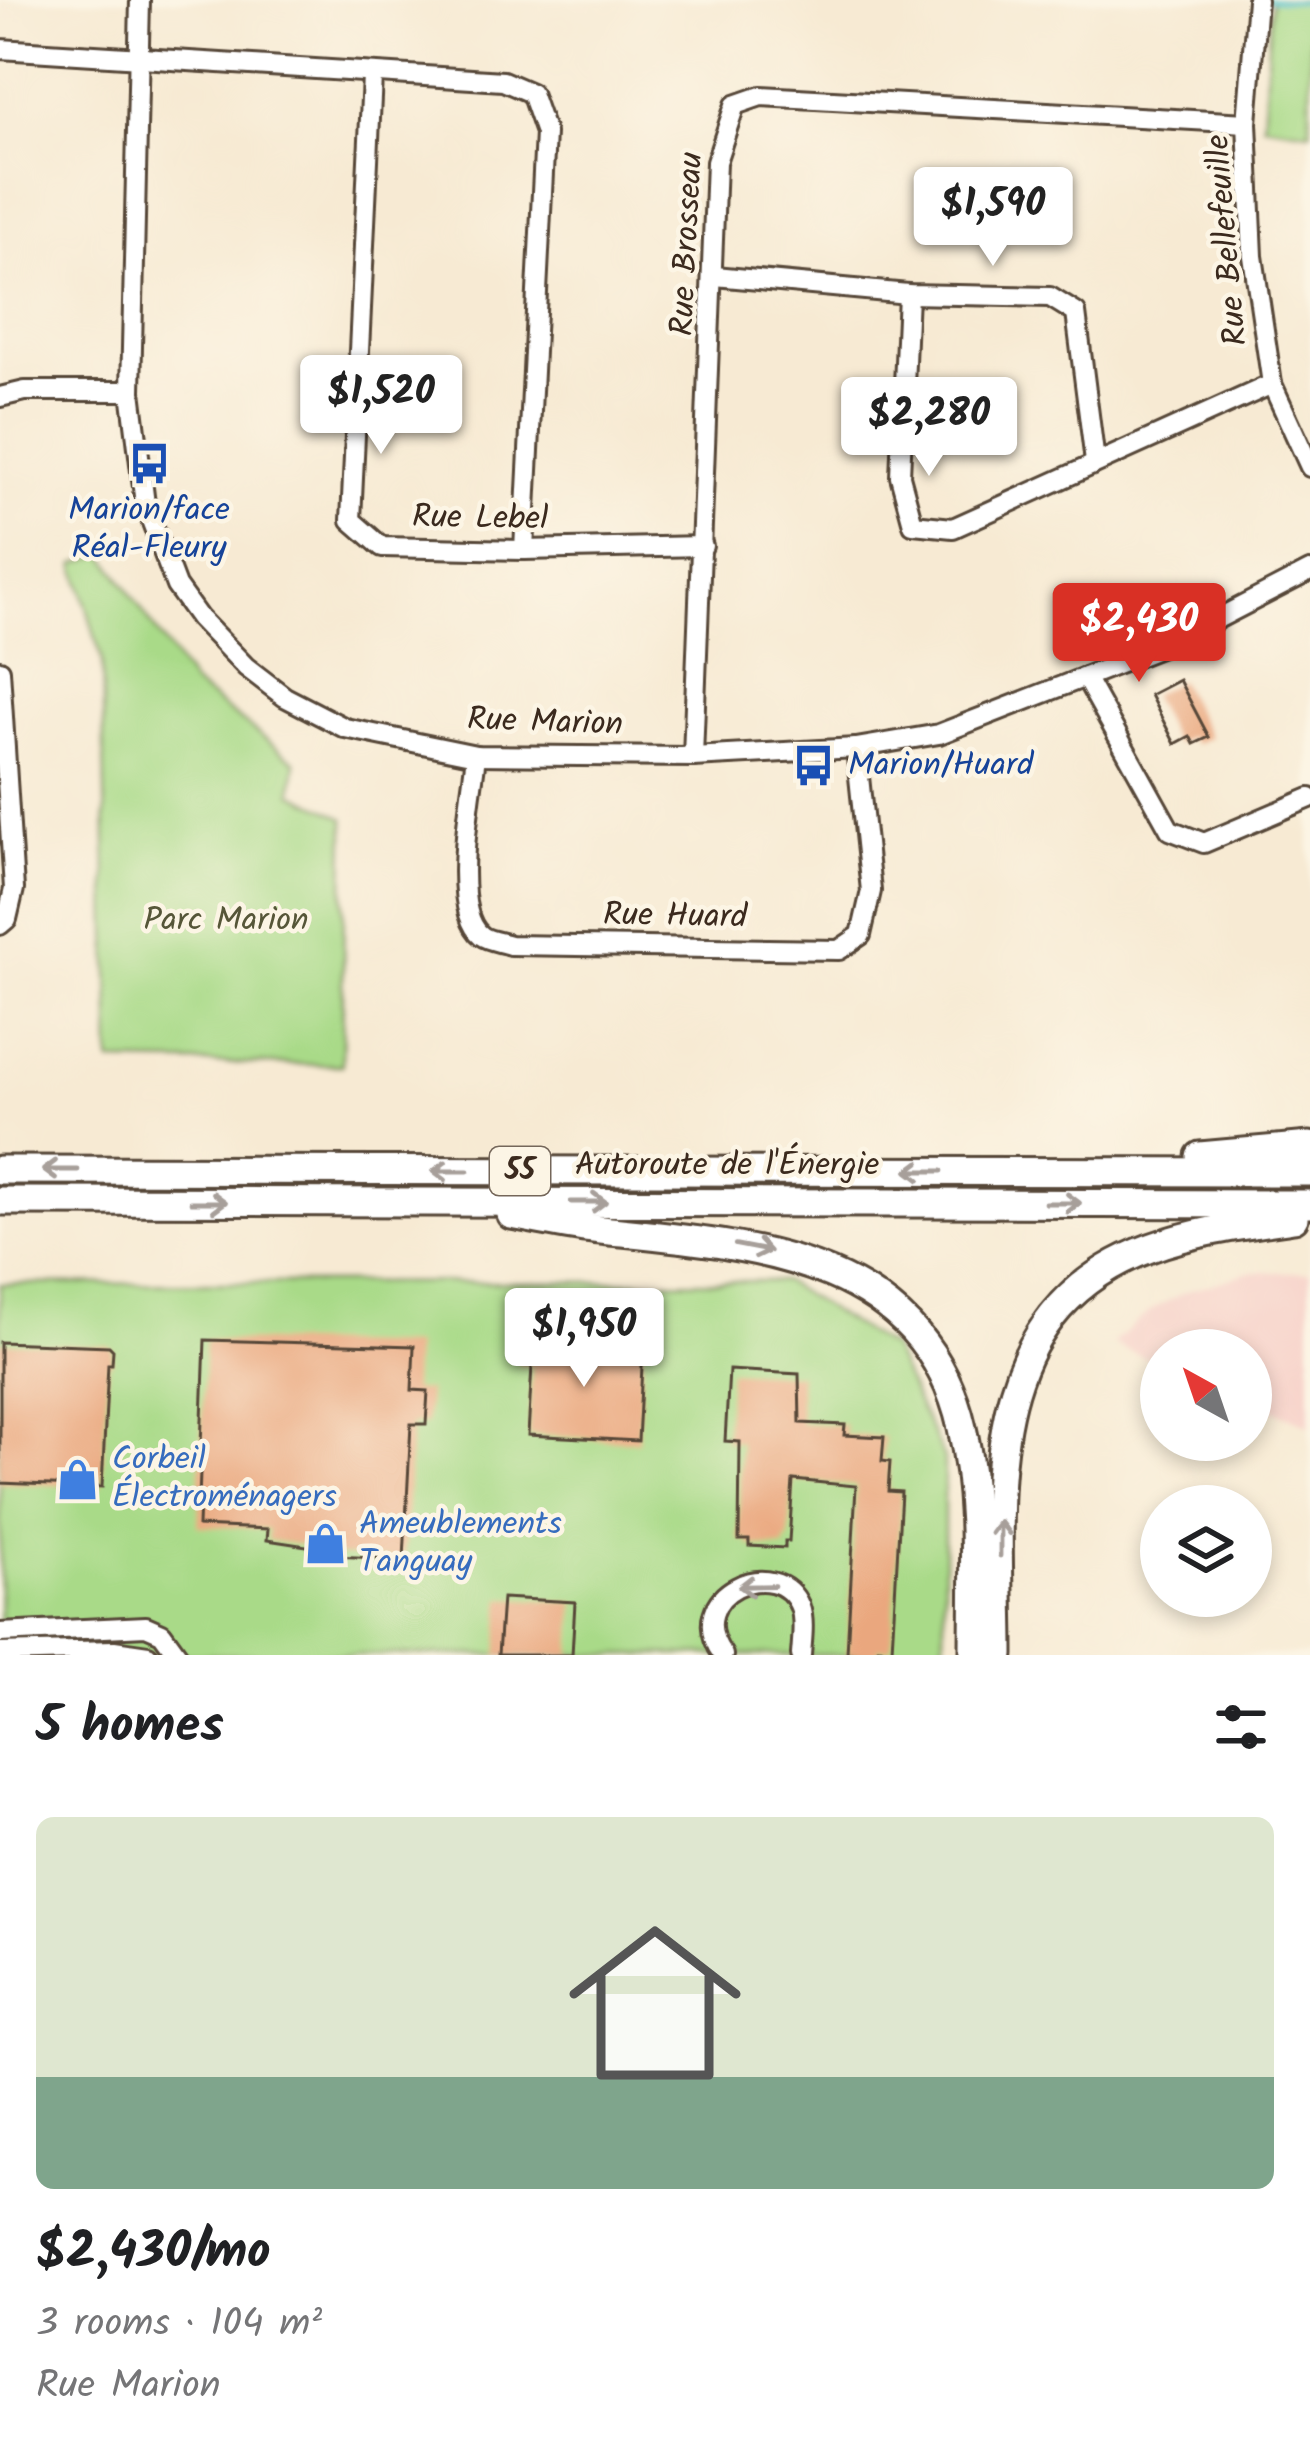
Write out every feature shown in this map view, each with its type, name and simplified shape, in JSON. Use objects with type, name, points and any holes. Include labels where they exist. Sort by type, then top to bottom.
[{"type":"highway","points":[[1041,1172],[1310,1146]]},
{"type":"highway","name":"Autoroute de l'Énergie","points":[[0,1170],[1310,1172]]},
{"type":"highway","name":"Autoroute de l'Énergie","points":[[0,1201],[1310,1204]]},
{"type":"highway","points":[[430,1202],[595,1230],[760,1249],[824,1269],[885,1305],[932,1356],[950,1388],[962,1426],[973,1514],[974,1655]]},
{"type":"highway","points":[[1000,1655],[1002,1438],[1016,1381],[1042,1327],[1089,1280],[1139,1252],[1199,1234],[1310,1215]]},
{"type":"street","name":"Rue Marion","points":[[140,0],[131,391],[145,504],[176,586],[230,651],[285,697],[345,728],[476,755],[693,758],[856,748],[939,734],[1167,645],[1310,571]]},
{"type":"street","name":"Rue Bellefeuille","points":[[1257,6],[1247,123],[1253,256],[1272,384],[1310,467]]},
{"type":"street","points":[[0,49],[503,81],[531,93],[545,134],[524,550]]},
{"type":"street","name":"Rue Lebel","points":[[372,76],[351,520],[382,547],[703,546]]},
{"type":"street","name":"Rue Brosseau","points":[[693,758],[716,162],[735,105],[761,96],[1247,123]]},
{"type":"street","points":[[715,276],[908,293],[1050,297],[1076,314],[1095,462]]},
{"type":"street","points":[[908,293],[900,476],[913,524],[953,528],[1272,384]]},
{"type":"street","points":[[0,397],[25,391],[131,391]]},
{"type":"street","points":[[0,925],[7,919],[14,889],[1,675]]},
{"type":"street","points":[[1084,677],[1170,830],[1204,843],[1310,798]]},
{"type":"street","name":"Rue Huard","points":[[476,755],[464,874],[469,919],[484,938],[510,945],[839,950],[861,935],[871,890],[856,748]]},
{"type":"street","points":[[723,1655],[713,1632],[716,1606],[732,1588],[761,1581],[797,1600],[801,1655]]},
{"type":"street","points":[[0,1633],[146,1626],[162,1633],[178,1655]]},
{"type":"street","points":[[0,1653],[115,1649],[148,1655]]},
{"type":"shaded area","points":[[1250,1272],[1310,1272],[1310,1425],[1272,1410],[1272,1329],[1140,1329],[1140,1355],[1112,1344],[1151,1310],[1187,1291]]},
{"type":"green space","points":[[1271,0],[1310,0],[1310,131],[1263,124]]},
{"type":"green space","name":"Parc Marion","points":[[104,554],[192,684],[296,762],[292,793],[345,818],[342,1065],[111,1062],[102,661],[75,564]]},
{"type":"green space","points":[[782,1281],[891,1348],[944,1458],[944,1655],[0,1655],[0,1284]]},
{"type":"building","points":[[1179,680],[1209,737],[1194,744],[1190,736],[1175,744],[1150,695]]},
{"type":"building","points":[[205,1340],[414,1346],[412,1390],[428,1391],[426,1424],[411,1424],[404,1559],[332,1556],[333,1550],[267,1540],[268,1529],[198,1526]]},
{"type":"building","points":[[519,1341],[643,1348],[638,1441],[528,1435],[532,1366],[518,1365]]},
{"type":"building","points":[[0,1342],[109,1346],[113,1350],[112,1364],[108,1364],[102,1487],[0,1483]]},
{"type":"building","points":[[729,1370],[799,1374],[800,1423],[845,1425],[844,1435],[884,1437],[882,1461],[890,1462],[888,1491],[901,1492],[892,1649],[878,1648],[878,1655],[847,1653],[856,1486],[793,1480],[785,1548],[749,1546],[749,1540],[739,1540],[740,1442],[725,1441]]},
{"type":"building","points":[[502,1598],[575,1602],[572,1655],[498,1655]]},
{"type":"waterway","points":[[1261,0],[1310,2]]},
{"type":"place","name":"Marion/face Réal-Fleury","points":[[149,463]]},
{"type":"place","name":"Marion/Huard","points":[[814,766]]},
{"type":"place","name":"Corbeil Électroménagers","points":[[78,1479]]},
{"type":"place","name":"Ameublements Tanguay","points":[[325,1544]]}]
